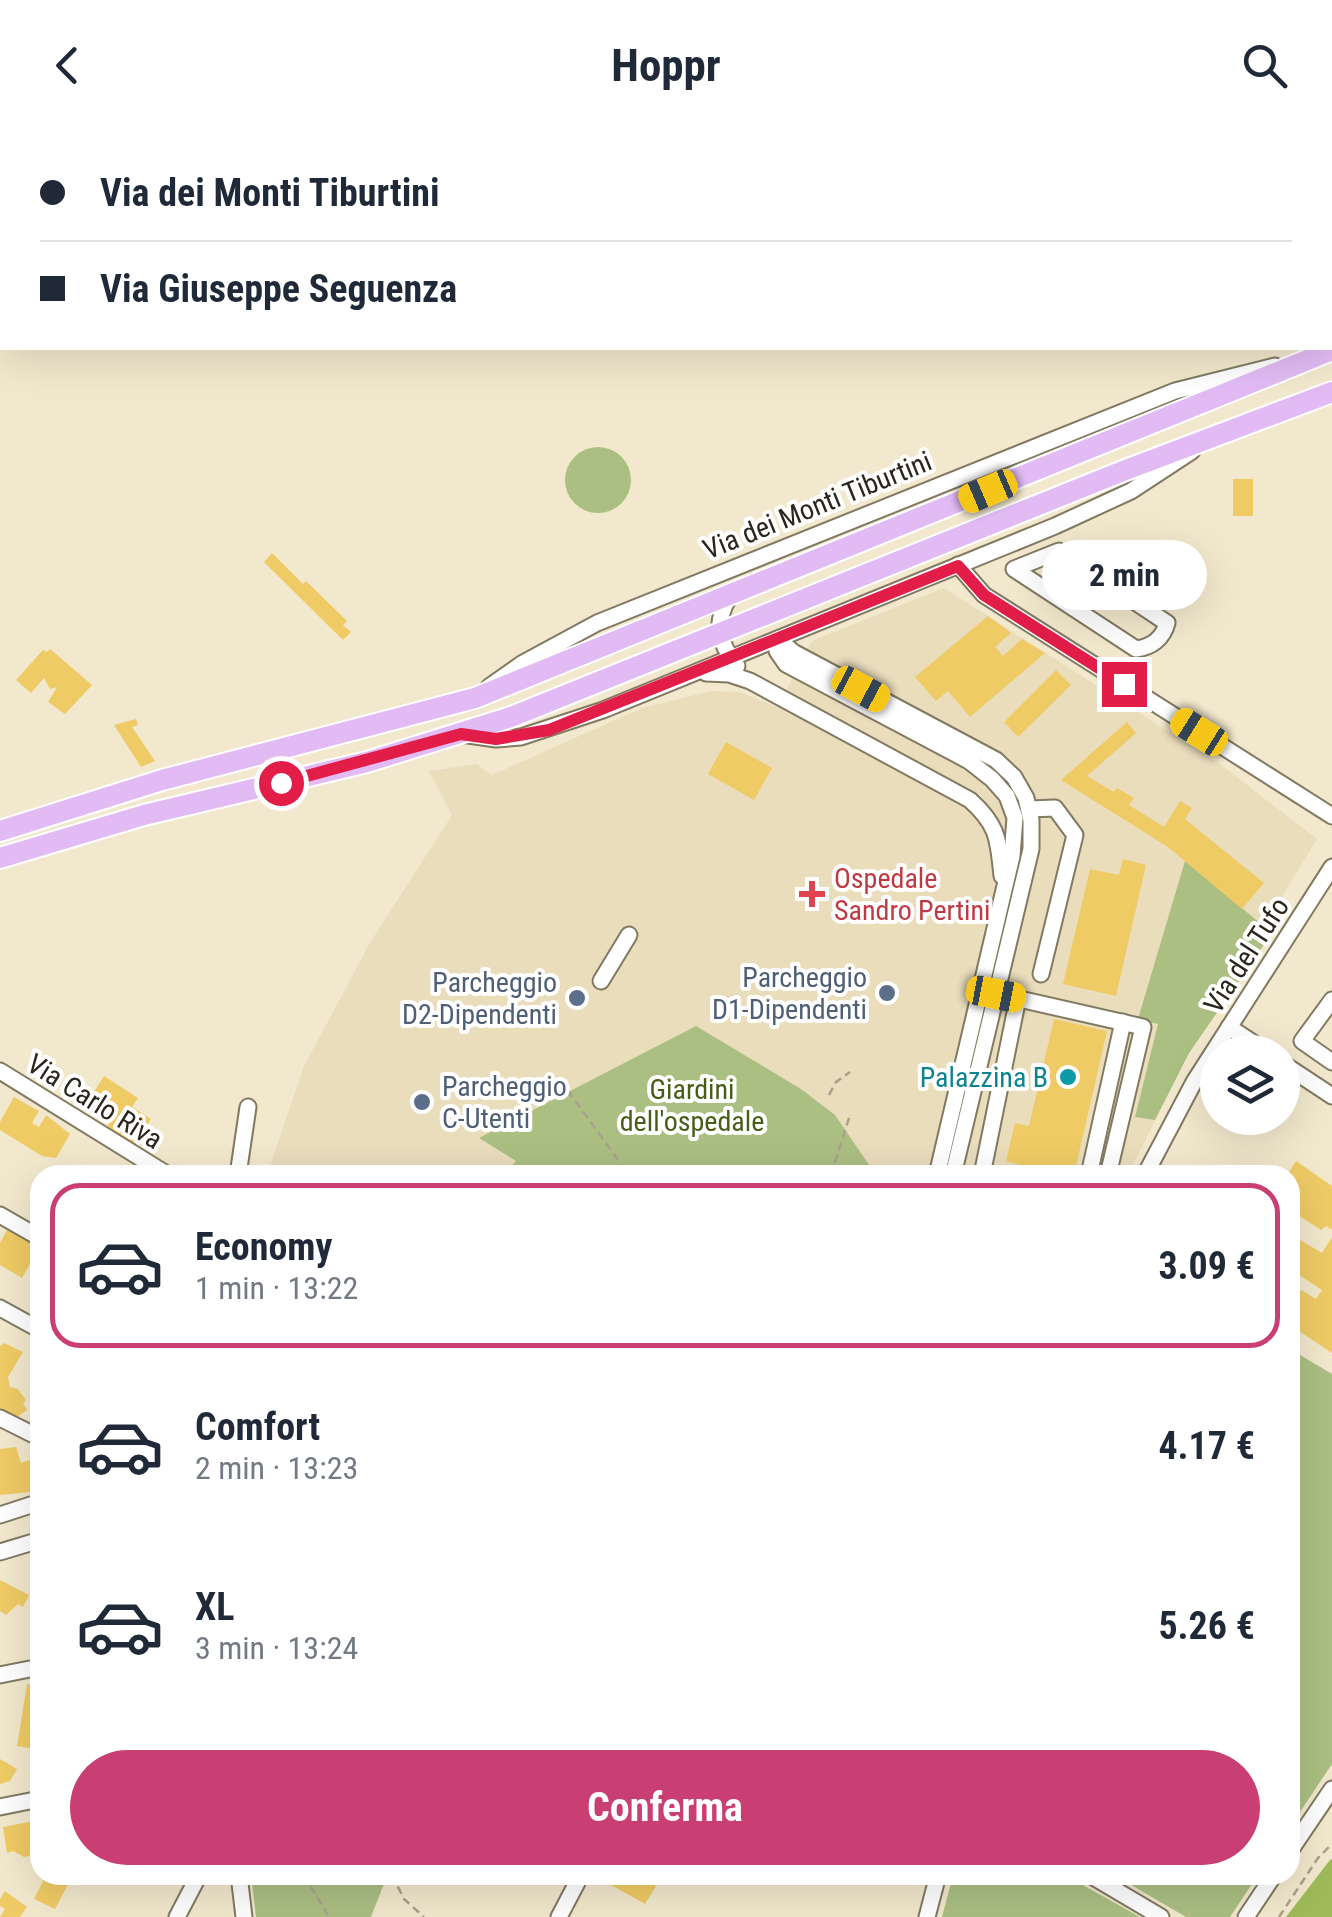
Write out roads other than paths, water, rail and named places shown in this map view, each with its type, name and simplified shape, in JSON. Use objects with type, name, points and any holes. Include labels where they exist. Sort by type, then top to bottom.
[{"type":"main road","name":"Via dei Monti Tiburtini","points":[[0,831],[162,780],[475,698],[1332,350]]},
{"type":"main road","points":[[0,858],[144,816],[367,762],[461,734],[1332,392]]},
{"type":"street","name":"Via dei Monti Tiburtini","points":[[475,698],[523,663],[597,623],[1174,391],[1308,360]]},
{"type":"street","points":[[461,734],[496,739],[549,730],[732,659],[1119,497],[1216,436]]},
{"type":"street","points":[[1059,551],[1167,623],[1165,633],[1148,648],[1136,649],[1014,569],[1059,551]]},
{"type":"street","points":[[958,566],[984,595],[1332,816]]},
{"type":"street","points":[[729,597],[718,620],[721,635],[732,659],[750,681]]},
{"type":"street","points":[[778,638],[778,651],[786,664],[960,757],[992,778],[1012,807],[1016,827],[1003,891],[938,1165]]},
{"type":"street","points":[[778,638],[793,652],[996,760],[1014,778],[1029,808],[1031,849],[954,1165]]},
{"type":"street","points":[[697,672],[728,674],[750,681],[930,777],[987,815],[998,833],[1003,891]]},
{"type":"street","points":[[886,754],[902,726]]},
{"type":"street","points":[[930,777],[932,760],[944,748]]},
{"type":"street","points":[[950,789],[958,774],[960,757]]},
{"type":"street","points":[[1029,808],[1055,808],[1075,835],[1041,974]]},
{"type":"street","name":"Via del Tufo","points":[[1150,1165],[1178,1110],[1332,867]]},
{"type":"street","points":[[601,982],[630,935]]},
{"type":"street","points":[[996,994],[1143,1027],[1110,1165]]},
{"type":"street","points":[[984,1165],[1018,998]]},
{"type":"street","points":[[1332,1000],[1302,1041],[1332,1062]]},
{"type":"street","points":[[1091,1165],[1123,1022]]},
{"type":"street","points":[[1229,1027],[1241,1035]]},
{"type":"street","name":"Via Carlo Riva","points":[[0,1071],[151,1165]]},
{"type":"street","points":[[1300,1075],[1332,1096]]},
{"type":"street","points":[[239,1165],[248,1107]]},
{"type":"street","points":[[0,1215],[30,1232]]},
{"type":"street","points":[[0,1308],[30,1324]]},
{"type":"street","points":[[0,1418],[30,1433]]},
{"type":"street","points":[[0,1515],[30,1505]]},
{"type":"street","points":[[4,1548],[30,1542]]},
{"type":"street","points":[[0,1692],[0,1676],[30,1669]]},
{"type":"street","points":[[1300,1837],[1332,1789]]},
{"type":"street","points":[[0,1807],[30,1801]]},
{"type":"street","points":[[178,1917],[194,1885]]},
{"type":"street","points":[[240,1885],[244,1917]]},
{"type":"street","points":[[560,1917],[576,1885]]},
{"type":"street","points":[[927,1917],[935,1885]]},
{"type":"street","points":[[1107,1885],[1161,1917]]},
{"type":"street","points":[[1246,1917],[1267,1885]]},
{"type":"place","name":"Ospedale Sandro Pertini","points":[[812,894]]},
{"type":"place","name":"Parcheggio D1-Dipendenti","points":[[887,993]]},
{"type":"place","name":"Parcheggio D2-Dipendenti","points":[[577,998]]},
{"type":"place","name":"Palazzina B","points":[[1068,1077]]},
{"type":"place","name":"Parcheggio C-Utenti","points":[[422,1102]]},
{"type":"park label","name":"Giardini dell'ospedale","points":[[692,1105]]}]
